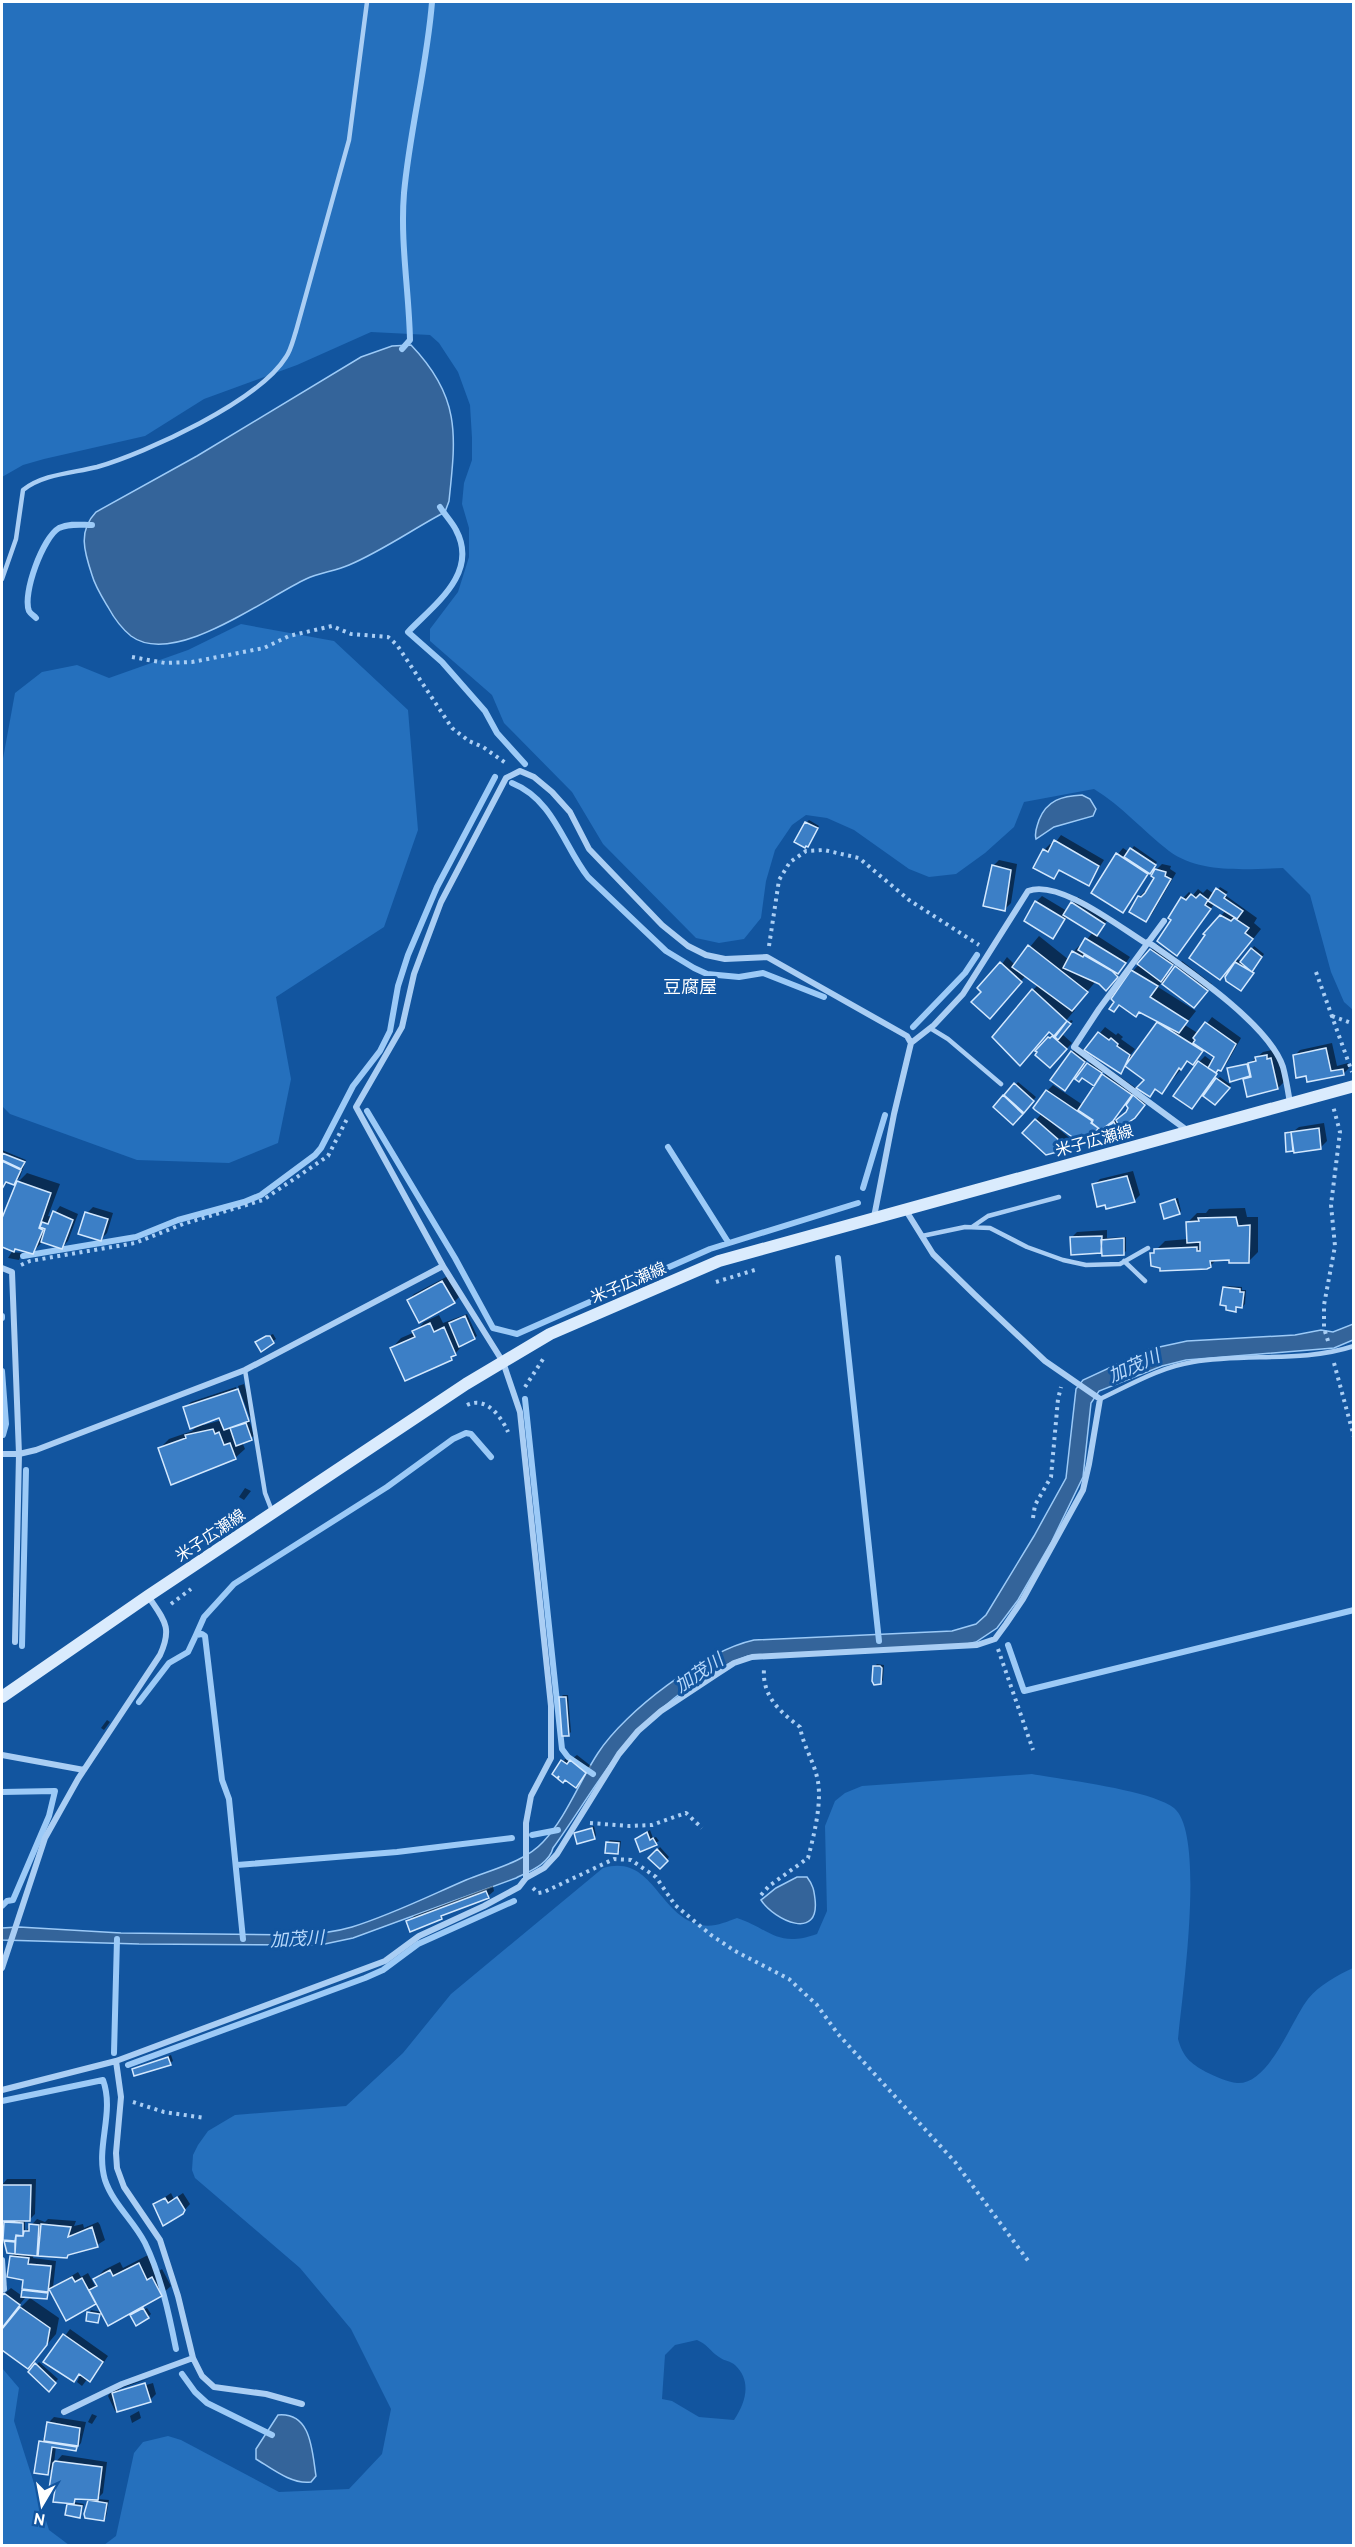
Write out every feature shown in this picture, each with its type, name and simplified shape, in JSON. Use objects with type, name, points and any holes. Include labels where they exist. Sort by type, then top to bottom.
[{"type":"main road","name":"米子広瀬線","points":[[2,1697],[273,1513],[503,1362],[550,1334],[719,1261],[1353,1086]]},
{"type":"street","points":[[528,1877],[526,1822],[531,1796],[550,1758],[551,1706],[520,1412],[503,1362],[443,1266],[356,1107],[402,1027],[414,974],[441,902],[506,777],[517,772],[534,777],[570,812],[589,849],[600,861],[662,924],[688,945],[706,955],[725,959],[767,957],[907,1036],[911,1042]]},
{"type":"street","points":[[874,1218],[894,1114],[911,1042],[930,1028],[963,994],[1028,891],[1038,887],[1063,892],[1147,943],[1210,988],[1258,1029],[1282,1065],[1290,1103]]},
{"type":"street","points":[[1164,921],[1074,1047],[1189,1132]]},
{"type":"street","points":[[2,2090],[116,2061],[385,1961],[419,1936],[519,1887],[528,1877],[544,1868],[557,1854],[619,1754],[638,1731],[662,1711],[734,1663],[752,1657],[977,1645],[995,1639],[1023,1599],[1083,1490],[1100,1399],[1045,1361],[933,1254],[906,1209]]},
{"type":"street","points":[[2,1454],[19,1454],[36,1450],[245,1370],[443,1266]]},
{"type":"street","points":[[2,1268],[12,1272],[19,1454],[15,1642]]},
{"type":"street","points":[[2,1968],[45,1838],[84,1770],[160,1655],[166,1642],[167,1628],[148,1596]]},
{"type":"street","points":[[2,1755],[84,1770]]},
{"type":"street","points":[[116,2061],[121,2097],[116,2153],[117,2168],[124,2187],[160,2240],[178,2296],[192,2358],[202,2376],[213,2387],[266,2394],[302,2403]]},
{"type":"street","points":[[2,2260],[4,2289]]},
{"type":"street","points":[[64,2412],[122,2384],[192,2358]]},
{"type":"lane","points":[[2,579],[16,539],[23,490],[33,482],[97,467],[132,455],[177,434],[228,407],[257,388],[286,358],[299,321],[349,140],[367,2]]},
{"type":"lane","points":[[930,1028],[948,1038],[1001,1083]]},
{"type":"lane","points":[[972,1227],[988,1216],[1059,1197]]},
{"type":"lane","points":[[922,1236],[972,1227],[990,1228],[1027,1247],[1063,1260],[1086,1265],[1120,1264],[1148,1248]]},
{"type":"lane","points":[[1124,1261],[1145,1281]]},
{"type":"lane","points":[[1100,1399],[1163,1369],[1194,1362],[1331,1353],[1353,1346]]},
{"type":"lane","points":[[245,1370],[265,1493],[273,1513]]},
{"type":"path","points":[[132,657],[165,663],[192,662],[264,648],[289,636],[332,626],[351,634],[388,637],[398,645],[452,728],[517,772]]},
{"type":"path","points":[[767,957],[778,880],[782,872],[798,855],[818,849],[859,858],[909,900],[946,926],[990,952]]},
{"type":"path","points":[[1316,972],[1353,1076]]},
{"type":"path","points":[[1332,1016],[1353,1024]]},
{"type":"path","points":[[1324,1328],[1324,1305],[1335,1246],[1331,1205],[1340,1132],[1329,1093]]},
{"type":"path","points":[[12,1272],[30,1261],[135,1243],[183,1224],[263,1200],[328,1156],[345,1121],[356,1107]]},
{"type":"path","points":[[707,1285],[768,1266]]},
{"type":"path","points":[[525,1387],[545,1356],[554,1351]]},
{"type":"path","points":[[1331,1353],[1353,1437]]},
{"type":"path","points":[[1033,1518],[1035,1505],[1051,1477],[1058,1399],[1065,1375]]},
{"type":"path","points":[[459,1408],[471,1403],[487,1406],[497,1414],[509,1435]]},
{"type":"path","points":[[171,1604],[200,1583]]},
{"type":"path","points":[[995,1639],[1033,1750]]},
{"type":"path","points":[[761,1895],[769,1886],[797,1869],[808,1858],[816,1824],[818,1780],[802,1741],[800,1727],[784,1715],[772,1701],[763,1683],[765,1657]]},
{"type":"path","points":[[577,1823],[652,1825],[686,1813],[702,1828]]},
{"type":"path","points":[[528,1877],[532,1888],[538,1893],[614,1859],[631,1860],[656,1877],[675,1905],[711,1935],[735,1951],[789,1979],[817,2005],[838,2034],[955,2162],[1029,2262]]},
{"type":"path","points":[[121,2097],[144,2108],[205,2118]]},
{"type":"shaded area","points":[[2,2],[1353,2],[1353,1010],[1344,1002],[1331,972],[1310,895],[1283,868],[1224,868],[1195,864],[1169,851],[1114,803],[1094,789],[1024,802],[1014,827],[985,853],[956,874],[929,877],[909,869],[854,830],[827,818],[806,815],[792,825],[775,850],[766,881],[761,918],[744,939],[719,943],[696,938],[603,844],[572,792],[504,723],[492,695],[430,641],[430,629],[458,592],[469,557],[469,528],[462,504],[464,483],[472,460],[472,438],[470,405],[458,372],[439,343],[430,335],[371,332],[297,365],[204,399],[145,436],[23,465],[2,477]]},
{"type":"shaded area","points":[[241,624],[334,641],[408,710],[418,830],[384,927],[276,997],[291,1079],[278,1143],[229,1163],[137,1160],[10,1114],[2,1106],[2,764],[15,693],[42,672],[77,665],[109,678],[188,650]]},
{"type":"shaded area","points":[[1032,1774],[1128,1791],[1147,1796],[1174,1808],[1184,1824],[1189,1849],[1190,1881],[1187,1954],[1178,2039],[1182,2050],[1191,2062],[1221,2079],[1237,2083],[1249,2081],[1259,2074],[1278,2050],[1312,1994],[1329,1981],[1353,1968],[1353,2545],[104,2545],[116,2536],[134,2453],[143,2442],[168,2436],[181,2440],[279,2492],[349,2489],[382,2454],[391,2409],[351,2329],[300,2268],[195,2178],[192,2170],[193,2155],[208,2131],[235,2115],[346,2106],[403,2053],[451,1994],[603,1868],[620,1866],[633,1869],[645,1877],[675,1910],[686,1919],[701,1925],[715,1925],[737,1918],[783,1938],[804,1938],[817,1934],[827,1911],[825,1826],[835,1801],[845,1793],[862,1786]],"holes":[[[697,2340],[716,2355],[735,2365],[744,2378],[744,2399],[734,2420],[699,2417],[672,2401],[662,2399],[665,2355],[675,2345]]]},
{"type":"shaded area","points":[[2,2368],[19,2388],[14,2421],[49,2530],[69,2545],[2,2545]]},
{"type":"water","points":[[411,345],[439,382],[447,400],[451,418],[453,456],[449,501],[445,512],[361,559],[306,579],[219,627],[194,637],[171,643],[149,644],[131,636],[124,630],[93,579],[85,550],[87,526],[96,512],[197,456],[361,357],[392,346]]},
{"type":"water","points":[[1082,795],[1090,799],[1096,809],[1093,816],[1054,827],[1036,839],[1039,820],[1046,808],[1056,800]]},
{"type":"water","name":"加茂川","points":[[1353,1324],[1353,1340],[1334,1348],[1186,1360],[1162,1366],[1099,1391],[1091,1403],[1083,1477],[1051,1543],[1018,1600],[997,1628],[976,1642],[962,1645],[748,1656],[729,1664],[674,1698],[642,1727],[607,1769],[548,1858],[516,1878],[353,1938],[320,1945],[139,1944],[2,1940],[2,1928],[19,1927],[121,1933],[298,1935],[319,1933],[352,1927],[381,1917],[507,1865],[527,1855],[543,1842],[566,1810],[598,1753],[627,1719],[668,1685],[713,1656],[754,1640],[952,1631],[976,1624],[986,1615],[1066,1478],[1076,1389],[1083,1380],[1150,1349],[1187,1341],[1295,1335],[1321,1330],[1333,1332]]},
{"type":"water","points":[[797,1877],[807,1877],[815,1896],[815,1912],[811,1920],[804,1923],[795,1923],[776,1915],[761,1900],[776,1888]]},
{"type":"water","points":[[278,2415],[298,2420],[308,2435],[316,2476],[311,2482],[296,2481],[256,2459],[256,2449]]},
{"type":"building","points":[[805,822],[818,828],[808,847],[805,848],[794,842]]},
{"type":"building","points":[[1054,840],[1099,866],[1089,886],[1059,870],[1054,879],[1033,868],[1043,849],[1048,852]]},
{"type":"building","points":[[1130,848],[1156,865],[1150,874],[1124,857]]},
{"type":"building","points":[[1116,853],[1148,874],[1123,913],[1091,893]]},
{"type":"building","points":[[992,865],[1011,870],[1005,911],[983,906]]},
{"type":"building","points":[[1155,869],[1166,872],[1165,876],[1171,879],[1146,922],[1129,912],[1138,896],[1141,897],[1145,893],[1154,878],[1151,876]]},
{"type":"building","points":[[1216,888],[1226,895],[1224,898],[1243,911],[1237,919],[1208,901]]},
{"type":"building","points":[[1191,894],[1196,898],[1200,894],[1208,900],[1205,905],[1211,909],[1177,956],[1157,941],[1171,920],[1168,918],[1181,897],[1186,900]]},
{"type":"building","points":[[1035,901],[1065,919],[1053,939],[1024,921]]},
{"type":"building","points":[[1071,902],[1105,924],[1097,936],[1063,915]]},
{"type":"building","points":[[1220,915],[1231,921],[1234,918],[1249,928],[1245,933],[1253,939],[1220,980],[1189,958],[1205,935],[1203,934]]},
{"type":"building","points":[[1085,938],[1126,963],[1118,974],[1078,950]]},
{"type":"building","points":[[1028,945],[1088,992],[1072,1011],[1012,967]]},
{"type":"building","points":[[1251,948],[1262,957],[1252,972],[1240,962]]},
{"type":"building","points":[[1150,949],[1173,965],[1161,982],[1137,964]]},
{"type":"building","points":[[1072,951],[1083,957],[1084,955],[1118,977],[1106,991],[1099,984],[1063,968]]},
{"type":"building","points":[[1000,962],[1022,982],[990,1019],[971,1002],[981,992],[977,988]]},
{"type":"building","points":[[1235,962],[1254,973],[1241,991],[1226,981],[1225,977]]},
{"type":"building","points":[[1175,966],[1208,991],[1194,1008],[1162,984]]},
{"type":"building","points":[[1131,970],[1158,986],[1150,997],[1188,1021],[1179,1033],[1139,1012],[1136,1017],[1119,1005],[1114,1012],[1109,1009],[1114,1002],[1111,999]]},
{"type":"building","points":[[1032,989],[1067,1021],[1054,1036],[1049,1032],[1020,1066],[992,1037]]},
{"type":"building","points":[[1067,1021],[1071,1024],[1058,1040],[1055,1037]]},
{"type":"building","points":[[1157,1022],[1203,1051],[1193,1065],[1187,1061],[1181,1070],[1179,1068],[1162,1094],[1155,1089],[1150,1097],[1136,1088],[1144,1080],[1125,1066]]},
{"type":"building","points":[[1205,1022],[1236,1044],[1221,1071],[1218,1070],[1216,1073],[1208,1068],[1214,1057],[1193,1043],[1195,1040],[1193,1038]]},
{"type":"building","points":[[1098,1032],[1109,1040],[1111,1038],[1118,1044],[1117,1046],[1130,1055],[1121,1074],[1084,1050]]},
{"type":"building","points":[[1052,1036],[1067,1049],[1050,1068],[1035,1055],[1037,1052],[1035,1051],[1048,1037]]},
{"type":"building","points":[[1326,1048],[1331,1071],[1343,1069],[1344,1075],[1307,1082],[1306,1076],[1296,1078],[1293,1055]]},
{"type":"building","points":[[1071,1051],[1085,1062],[1065,1091],[1050,1080]]},
{"type":"building","points":[[1267,1055],[1267,1059],[1271,1058],[1278,1089],[1247,1097],[1243,1079],[1251,1077],[1248,1063],[1256,1061],[1255,1057]]},
{"type":"building","points":[[1198,1061],[1217,1074],[1192,1109],[1173,1096]]},
{"type":"building","points":[[1087,1063],[1102,1073],[1094,1086],[1082,1078],[1079,1082],[1075,1079]]},
{"type":"building","points":[[1247,1064],[1250,1076],[1230,1082],[1227,1068]]},
{"type":"building","points":[[1102,1074],[1132,1095],[1113,1121],[1101,1130],[1092,1123],[1093,1120],[1078,1110]]},
{"type":"building","points":[[1216,1078],[1230,1088],[1215,1105],[1203,1096]]},
{"type":"building","points":[[1014,1083],[1034,1101],[1024,1113],[1004,1095]]},
{"type":"building","points":[[1046,1090],[1092,1121],[1091,1123],[1098,1128],[1094,1135],[1091,1132],[1082,1144],[1035,1110],[1033,1108]]},
{"type":"building","points":[[1003,1095],[1023,1114],[1013,1125],[993,1107]]},
{"type":"building","points":[[1133,1095],[1145,1105],[1135,1118],[1120,1128],[1116,1120],[1126,1112],[1128,1108],[1126,1105]]},
{"type":"building","points":[[1035,1119],[1069,1149],[1046,1155],[1022,1133]]},
{"type":"building","points":[[1114,1122],[1118,1130],[1107,1136],[1103,1129]]},
{"type":"building","points":[[1319,1128],[1321,1149],[1294,1153],[1291,1132]]},
{"type":"building","points":[[1291,1132],[1293,1151],[1286,1152],[1285,1133]]},
{"type":"building","points":[[2,1153],[25,1162],[21,1169],[2,1160]]},
{"type":"building","points":[[2,1161],[21,1170],[14,1185],[6,1182],[2,1189]]},
{"type":"building","points":[[1127,1176],[1135,1202],[1106,1209],[1105,1205],[1097,1207],[1092,1184]]},
{"type":"building","points":[[17,1181],[51,1193],[39,1228],[43,1230],[33,1254],[15,1249],[14,1252],[2,1247],[2,1218]]},
{"type":"building","points":[[1175,1199],[1180,1214],[1164,1219],[1160,1204]]},
{"type":"building","points":[[53,1211],[73,1220],[62,1249],[41,1242],[45,1229],[40,1227],[42,1222],[48,1224]]},
{"type":"building","points":[[85,1212],[108,1219],[101,1241],[78,1234]]},
{"type":"building","points":[[1236,1217],[1238,1226],[1250,1225],[1249,1263],[1229,1263],[1229,1260],[1210,1261],[1211,1267],[1207,1269],[1160,1271],[1160,1268],[1151,1266],[1150,1253],[1154,1253],[1154,1249],[1197,1247],[1197,1251],[1200,1251],[1200,1242],[1187,1243],[1186,1222],[1199,1221],[1198,1218]]},
{"type":"building","points":[[1102,1236],[1101,1253],[1071,1255],[1070,1237]]},
{"type":"building","points":[[1124,1238],[1124,1255],[1102,1256],[1101,1240]]},
{"type":"building","points":[[442,1281],[455,1303],[419,1323],[407,1300]]},
{"type":"building","points":[[1223,1287],[1240,1289],[1240,1292],[1244,1292],[1242,1308],[1236,1307],[1236,1312],[1226,1310],[1226,1306],[1220,1305]]},
{"type":"building","points":[[465,1316],[475,1339],[459,1347],[449,1323]]},
{"type":"building","points":[[430,1323],[434,1332],[444,1327],[456,1355],[451,1357],[452,1360],[405,1381],[390,1348],[415,1337],[412,1331]]},
{"type":"building","points":[[270,1336],[274,1343],[261,1352],[255,1342]]},
{"type":"building","points":[[238,1389],[249,1421],[224,1430],[219,1418],[190,1429],[183,1407]]},
{"type":"building","points":[[246,1423],[252,1440],[236,1446],[230,1428]]},
{"type":"building","points":[[213,1429],[215,1434],[219,1432],[224,1445],[230,1443],[236,1459],[171,1485],[158,1448],[186,1438],[185,1435]]},
{"type":"building","points":[[873,1666],[882,1668],[881,1684],[874,1685],[872,1681]]},
{"type":"building","points":[[559,1697],[566,1697],[569,1736],[562,1736]]},
{"type":"building","points":[[561,1760],[567,1764],[570,1760],[586,1773],[576,1788],[565,1780],[563,1783],[558,1779],[559,1776],[557,1778],[552,1774]]},
{"type":"building","points":[[592,1828],[595,1839],[577,1844],[574,1833]]},
{"type":"building","points":[[647,1832],[650,1840],[653,1838],[657,1845],[640,1852],[635,1839]]},
{"type":"building","points":[[606,1842],[619,1843],[618,1854],[605,1853]]},
{"type":"building","points":[[657,1849],[668,1861],[660,1869],[648,1858]]},
{"type":"building","points":[[486,1891],[489,1898],[441,1916],[442,1919],[410,1932],[406,1921]]},
{"type":"building","points":[[168,2057],[171,2065],[134,2076],[132,2069]]},
{"type":"building","points":[[2,2185],[31,2185],[30,2221],[2,2221]]},
{"type":"building","points":[[177,2197],[185,2210],[183,2214],[163,2226],[153,2204],[165,2198],[168,2203]]},
{"type":"building","points":[[4,2222],[23,2223],[23,2236],[16,2235],[15,2241],[3,2240]]},
{"type":"building","points":[[29,2224],[39,2225],[37,2256],[15,2254],[16,2236],[23,2236],[24,2231],[29,2231]]},
{"type":"building","points":[[41,2224],[71,2227],[68,2237],[92,2227],[98,2247],[68,2255],[67,2258],[38,2256]]},
{"type":"building","points":[[4,2241],[15,2242],[15,2254],[7,2253]]},
{"type":"building","points":[[10,2256],[29,2258],[28,2264],[51,2266],[48,2292],[22,2289],[23,2280],[7,2277]]},
{"type":"building","points":[[139,2263],[147,2280],[152,2277],[162,2296],[108,2326],[89,2290],[97,2286],[93,2279],[110,2270],[113,2276]]},
{"type":"building","points":[[72,2277],[75,2282],[82,2278],[96,2304],[66,2321],[49,2289]]},
{"type":"building","points":[[22,2290],[48,2293],[47,2299],[21,2297]]},
{"type":"building","points":[[4,2293],[20,2305],[2,2328],[2,2296]]},
{"type":"building","points":[[20,2307],[50,2328],[47,2345],[28,2369],[2,2350],[2,2329]]},
{"type":"building","points":[[143,2308],[149,2318],[136,2326],[130,2315]]},
{"type":"building","points":[[87,2312],[100,2314],[98,2323],[86,2321]]},
{"type":"building","points":[[63,2334],[103,2362],[90,2382],[79,2374],[74,2382],[43,2362]]},
{"type":"building","points":[[35,2363],[56,2383],[49,2392],[28,2372]]},
{"type":"building","points":[[145,2383],[151,2402],[117,2412],[112,2393]]},
{"type":"building","points":[[47,2422],[80,2428],[78,2446],[44,2441]]},
{"type":"building","points":[[39,2441],[77,2447],[76,2451],[52,2447],[48,2475],[34,2473]]},
{"type":"building","points":[[55,2461],[102,2467],[98,2500],[75,2499],[74,2504],[53,2502],[55,2489],[49,2489]]},
{"type":"building","points":[[88,2500],[107,2503],[104,2521],[85,2518]]},
{"type":"building","points":[[67,2504],[82,2506],[80,2518],[65,2515]]},
{"type":"waterway","points":[[402,349],[410,340],[403,230],[404,193],[432,2]]},
{"type":"waterway","points":[[440,507],[456,530],[462,546],[462,560],[451,587],[408,632],[442,662],[485,711],[497,733],[525,764]]},
{"type":"waterway","points":[[36,618],[29,611],[28,592],[35,566],[47,542],[53,533],[63,526],[92,525]]},
{"type":"waterway","points":[[23,1256],[136,1237],[178,1220],[244,1202],[261,1195],[315,1155],[321,1148],[353,1086],[380,1051],[390,1031],[398,986],[408,955],[437,887],[495,777]]},
{"type":"waterway","points":[[512,783],[538,800],[556,824],[588,877],[666,951],[707,974],[739,977],[763,973],[824,997]]},
{"type":"waterway","points":[[913,1027],[965,973],[977,955]]},
{"type":"waterway","points":[[367,1111],[455,1258],[493,1328],[517,1334],[710,1249],[858,1203]]},
{"type":"waterway","points":[[863,1188],[885,1115]]},
{"type":"waterway","points":[[668,1147],[728,1242]]},
{"type":"waterway","points":[[838,1258],[879,1641]]},
{"type":"waterway","points":[[2,1371],[6,1424],[3,1435]]},
{"type":"waterway","points":[[525,1399],[562,1749],[568,1757],[593,1774]]},
{"type":"waterway","points":[[243,1939],[229,1799],[222,1780],[205,1636],[196,1635],[204,1617],[234,1584],[387,1487],[453,1439],[466,1433],[471,1434],[491,1457]]},
{"type":"waterway","points":[[22,1646],[26,1470]]},
{"type":"waterway","points":[[1008,1645],[1024,1691],[1354,1610]]},
{"type":"waterway","points":[[139,1702],[169,1663],[188,1652],[196,1635]]},
{"type":"waterway","points":[[2,1792],[55,1791],[49,1816],[13,1900],[7,1901],[2,1906]]},
{"type":"waterway","points":[[532,1835],[558,1830]]},
{"type":"waterway","points":[[237,1865],[397,1852],[512,1838]]},
{"type":"waterway","points":[[128,2065],[365,1978],[383,1970],[418,1944],[514,1901]]},
{"type":"waterway","points":[[114,2053],[117,1939]]},
{"type":"waterway","points":[[2,2101],[103,2080],[107,2105],[102,2155],[105,2180],[113,2197],[140,2235],[151,2256],[164,2295],[176,2349]]},
{"type":"waterway","points":[[182,2374],[195,2392],[207,2403],[272,2435]]},
{"type":"district","name":"豆腐屋","points":[[690,987]]}]
